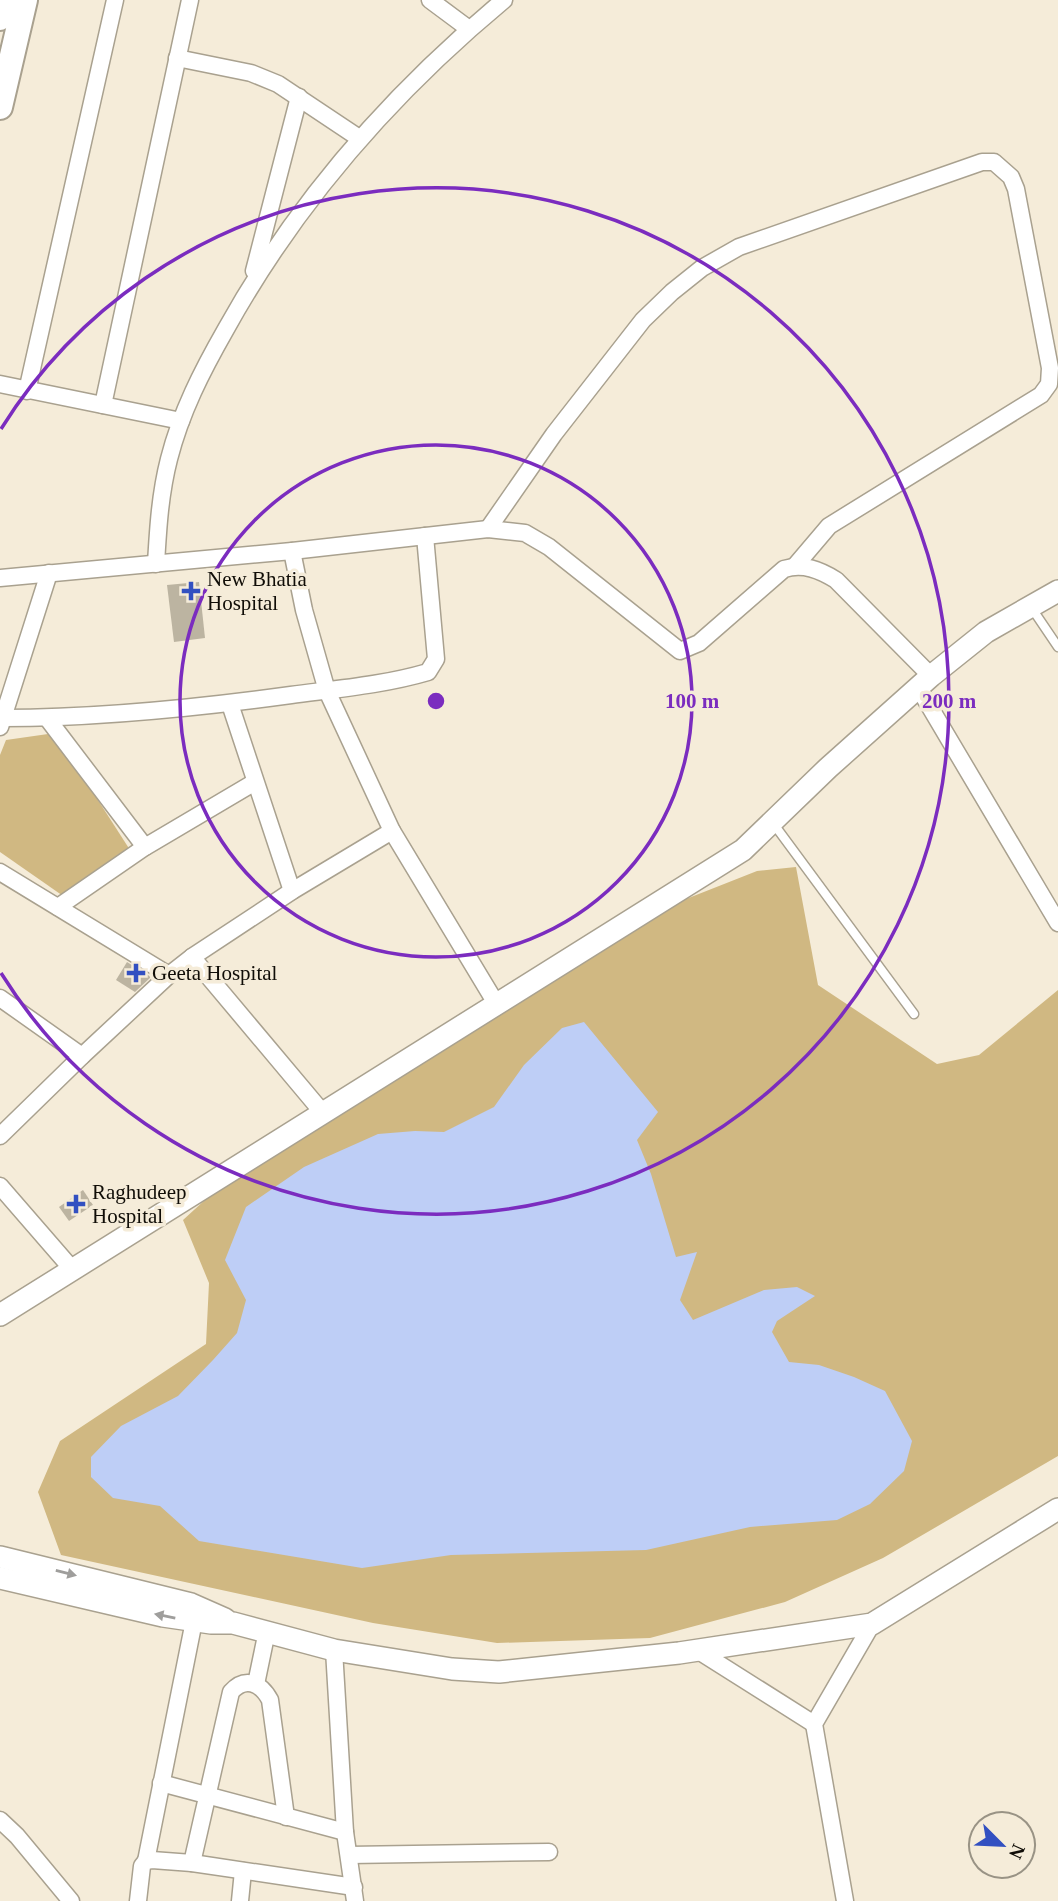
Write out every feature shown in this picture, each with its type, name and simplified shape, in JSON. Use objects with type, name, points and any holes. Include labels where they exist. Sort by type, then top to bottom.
[{"type":"main road","points":[[0,18],[4,0]]},
{"type":"main road","points":[[0,107],[6,57],[25,0]]},
{"type":"street","points":[[27,391],[115,0]]},
{"type":"street","points":[[103,405],[190,0]]},
{"type":"street","points":[[430,0],[470,29]]},
{"type":"street","points":[[156,564],[161,500],[181,421],[194,387],[250,285],[309,199],[359,138],[390,104],[504,0]]},
{"type":"street","points":[[177,58],[251,73],[278,84],[359,138]]},
{"type":"street","points":[[250,285],[299,97]]},
{"type":"street","points":[[0,578],[292,551],[488,529],[525,533],[550,547],[681,651],[699,643],[775,574],[795,566],[829,526],[1041,395],[1049,384],[1052,342],[1016,188],[1011,177],[1004,168],[994,162],[982,162],[739,247],[702,268],[672,292],[624,341],[554,434],[488,529]]},
{"type":"street","points":[[0,384],[181,421]]},
{"type":"street","points":[[49,573],[2,722],[230,704],[327,691],[428,672],[436,659],[425,536]]},
{"type":"street","points":[[292,551],[304,610],[327,691],[392,831],[498,1005]]},
{"type":"street","points":[[795,566],[822,572],[836,580],[924,681],[1058,923]]},
{"type":"street","points":[[0,1315],[743,850],[924,681],[986,632],[1058,591]]},
{"type":"street","points":[[230,704],[292,891]]},
{"type":"street","points":[[47,718],[145,847]]},
{"type":"street","points":[[58,907],[145,847],[255,782]]},
{"type":"street","points":[[0,1136],[82,1056],[192,957],[292,891],[392,831]]},
{"type":"street","points":[[0,872],[169,975]]},
{"type":"street","points":[[192,957],[323,1113]]},
{"type":"street","points":[[0,998],[82,1056]]},
{"type":"street","points":[[0,1186],[72,1269]]},
{"type":"street","points":[[0,1578],[194,1621],[233,1623],[334,1650],[452,1669],[499,1672],[697,1650],[872,1624],[1058,1509]]},
{"type":"street","points":[[0,1557],[191,1604],[233,1623]]},
{"type":"street","points":[[138,1901],[142,1866],[146,1861],[194,1621]]},
{"type":"street","points":[[845,1901],[814,1724],[872,1624]]},
{"type":"street","points":[[256,1684],[267,1631]]},
{"type":"street","points":[[146,1861],[192,1863],[243,1871],[355,1894],[345,1832],[334,1650]]},
{"type":"street","points":[[697,1650],[814,1724]]},
{"type":"street","points":[[192,1863],[231,1692],[242,1684],[256,1684],[270,1700],[286,1817]]},
{"type":"street","points":[[161,1783],[345,1832]]},
{"type":"street","points":[[0,1820],[17,1836],[71,1901]]},
{"type":"street","points":[[349,1855],[549,1852]]},
{"type":"street","points":[[240,1901],[243,1871]]},
{"type":"lane","points":[[1031,607],[1058,647]]},
{"type":"lane","points":[[773,823],[914,1014]]},
{"type":"shaded area","points":[[55,733],[130,850],[66,898],[0,852],[0,755],[6,740]]},
{"type":"shaded area","points":[[796,867],[818,985],[937,1064],[979,1055],[1058,990],[1058,1456],[883,1558],[785,1602],[650,1638],[497,1643],[373,1623],[61,1555],[38,1492],[60,1441],[206,1344],[209,1283],[183,1220],[217,1189],[681,901],[757,871]]},
{"type":"water","points":[[584,1022],[658,1112],[637,1140],[651,1174],[676,1257],[697,1252],[680,1300],[693,1320],[764,1290],[797,1287],[815,1296],[777,1321],[772,1332],[789,1362],[819,1365],[885,1391],[912,1441],[904,1471],[870,1504],[837,1520],[750,1527],[646,1550],[451,1555],[362,1568],[199,1541],[160,1506],[113,1498],[91,1477],[91,1457],[121,1426],[178,1396],[237,1333],[246,1300],[225,1260],[246,1207],[304,1167],[378,1134],[444,1132],[494,1107],[524,1065],[562,1028]]},
{"type":"building","points":[[199,582],[205,638],[174,642],[167,585]]},
{"type":"building","points":[[127,962],[151,977],[135,992],[116,980]]},
{"type":"building","points":[[83,1190],[93,1205],[69,1221],[59,1207]]},
{"type":"place","name":"New Bhatia Hospital","points":[[191,591]]},
{"type":"place","name":"Geeta Hospital","points":[[136,973]]},
{"type":"place","name":"Raghudeep Hospital","points":[[76,1204]]}]
